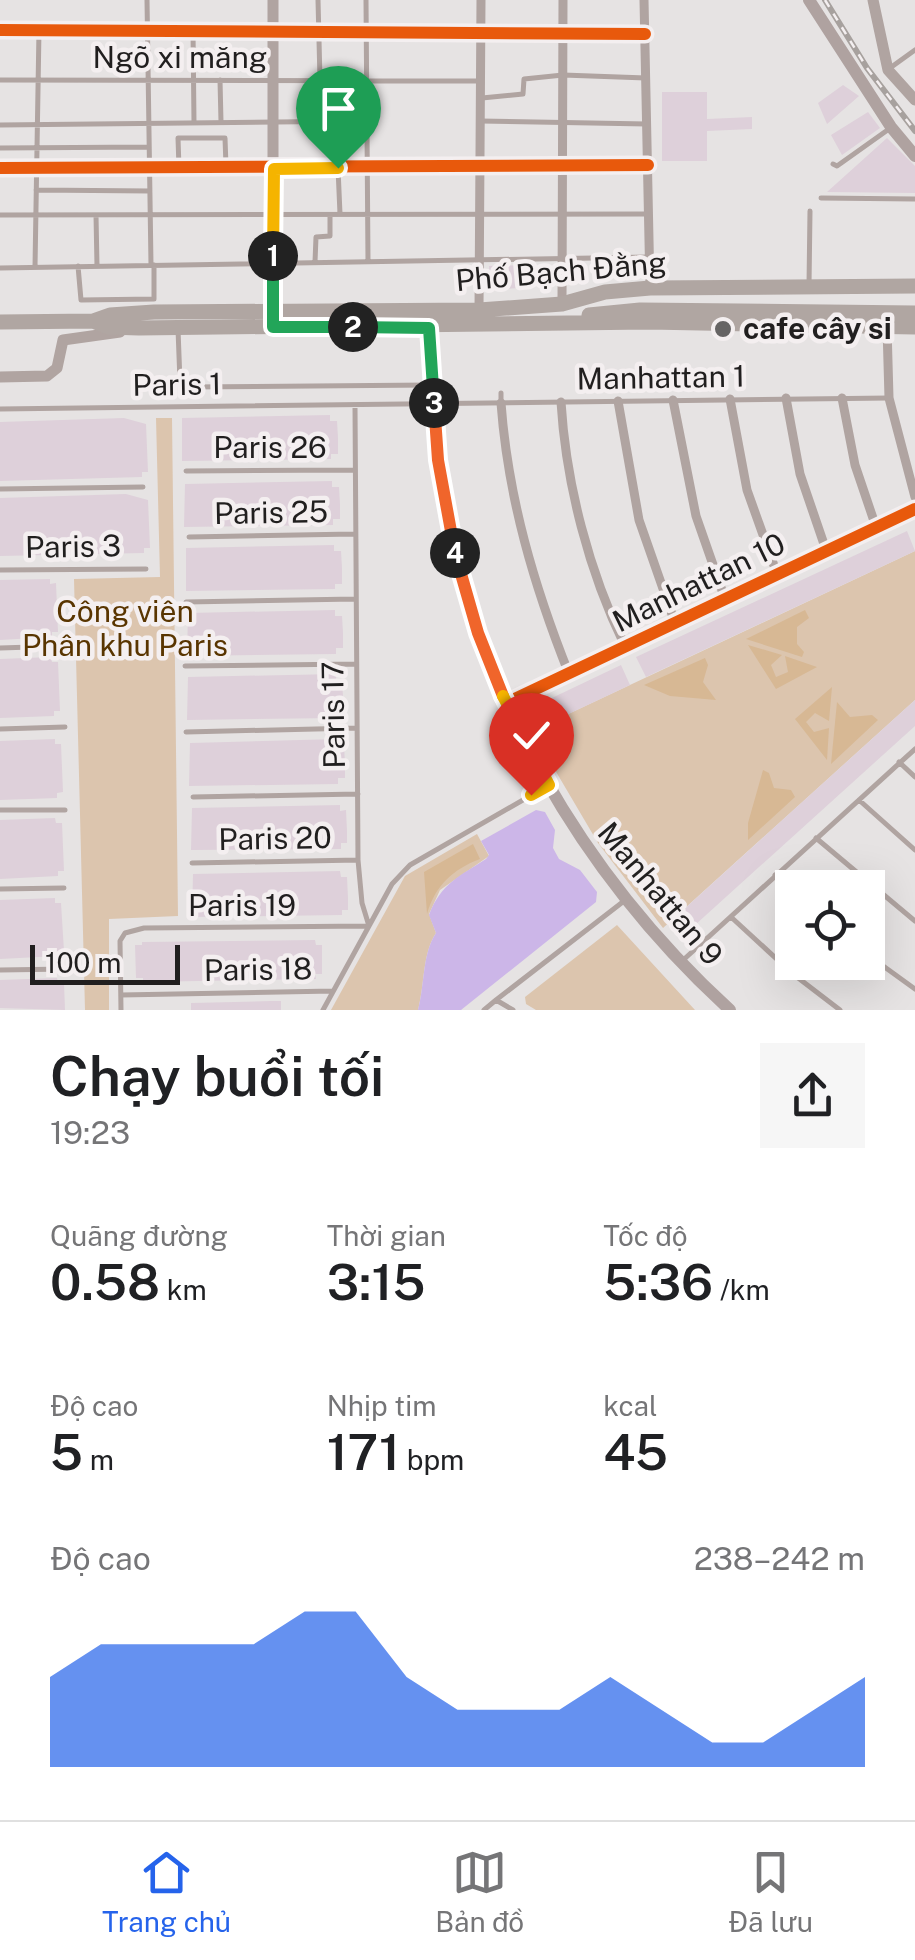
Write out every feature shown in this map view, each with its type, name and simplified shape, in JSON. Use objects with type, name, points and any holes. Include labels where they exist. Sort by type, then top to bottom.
[{"type":"main road","points":[[809,0],[915,156]]},
{"type":"main road","name":"Phố Bạch Đằng","points":[[0,322],[89,321],[154,306],[479,310],[562,304],[605,292],[650,288],[915,286]]},
{"type":"main road","points":[[562,304],[915,303]]},
{"type":"main road","points":[[541,325],[578,316],[640,310],[915,313]]},
{"type":"main road","name":"Phố Bạch Đằng","points":[[89,321],[139,328],[886,324],[915,327]]},
{"type":"main road","name":"Manhattan 9","points":[[429,328],[438,460],[453,542],[478,633],[506,704],[587,848],[625,900],[679,964],[730,1010]]},
{"type":"street","points":[[273,327],[274,0]]},
{"type":"street","points":[[479,310],[481,0]]},
{"type":"street","points":[[562,304],[563,0]]},
{"type":"street","points":[[644,0],[650,288]]},
{"type":"street","points":[[872,0],[888,70],[915,100]]},
{"type":"street","points":[[0,30],[645,34]]},
{"type":"street","points":[[0,168],[648,165]]},
{"type":"street","points":[[886,324],[889,398],[915,497]]},
{"type":"street","points":[[0,378],[47,376],[58,368],[63,340],[139,328]]},
{"type":"street","points":[[842,394],[855,465],[876,527]]},
{"type":"street","points":[[617,396],[639,520],[676,623]]},
{"type":"street","points":[[501,398],[521,531],[534,583],[569,674]]},
{"type":"street","points":[[786,398],[800,474],[826,550]]},
{"type":"street","points":[[730,399],[746,490],[777,574]]},
{"type":"street","points":[[673,400],[696,516],[725,600]]},
{"type":"street","points":[[562,402],[578,510],[602,592],[625,646]]},
{"type":"street","name":"Manhattan 10","points":[[506,704],[915,509]]},
{"type":"lane","points":[[78,266],[82,300],[154,306],[147,0]]},
{"type":"lane","points":[[318,0],[320,80]]},
{"type":"lane","points":[[366,0],[368,262]]},
{"type":"lane","points":[[34,267],[39,29]]},
{"type":"lane","points":[[194,30],[194,122]]},
{"type":"lane","points":[[888,70],[915,50]]},
{"type":"lane","points":[[480,98],[510,98],[510,94],[523,94],[524,80],[563,75],[646,78]]},
{"type":"lane","name":"Ngõ xi măng","points":[[0,80],[481,81]]},
{"type":"lane","points":[[220,80],[221,122]]},
{"type":"lane","points":[[0,125],[366,120]]},
{"type":"lane","points":[[480,121],[647,124]]},
{"type":"lane","points":[[833,164],[837,166],[892,127]]},
{"type":"lane","points":[[179,168],[178,138],[224,138],[226,168]]},
{"type":"lane","points":[[0,148],[149,147]]},
{"type":"lane","points":[[338,168],[340,214]]},
{"type":"lane","points":[[36,190],[150,191]]},
{"type":"lane","points":[[821,198],[915,199]]},
{"type":"lane","points":[[808,288],[810,210]]},
{"type":"lane","points":[[315,262],[316,237],[330,236],[330,214]]},
{"type":"lane","points":[[0,215],[649,214]]},
{"type":"lane","points":[[96,215],[97,266]]},
{"type":"lane","points":[[0,268],[650,257]]},
{"type":"lane","points":[[178,328],[180,382],[190,387],[433,385]]},
{"type":"lane","name":"Manhattan 1","points":[[434,406],[501,398],[562,402],[617,396],[673,400],[842,394],[889,398]]},
{"type":"lane","name":"Paris 17","points":[[355,406],[358,860],[362,904],[369,926]]},
{"type":"lane","name":"Paris 1","points":[[0,409],[434,406]]},
{"type":"lane","name":"Paris 26","points":[[186,471],[354,470]]},
{"type":"lane","points":[[0,489],[143,487]]},
{"type":"lane","name":"Paris 25","points":[[188,537],[354,534]]},
{"type":"lane","name":"Paris 3","points":[[0,570],[146,568]]},
{"type":"lane","points":[[186,602],[355,599]]},
{"type":"lane","points":[[0,648],[63,646]]},
{"type":"lane","points":[[185,666],[356,664]]},
{"type":"lane","points":[[0,728],[65,728]]},
{"type":"lane","points":[[186,732],[357,728]]},
{"type":"lane","points":[[781,870],[915,749]]},
{"type":"lane","points":[[899,762],[915,776]]},
{"type":"lane","points":[[323,1010],[392,884],[410,864],[549,785]]},
{"type":"lane","points":[[194,797],[358,794]]},
{"type":"lane","points":[[859,800],[915,850]]},
{"type":"lane","points":[[0,810],[65,810]]},
{"type":"lane","points":[[816,838],[915,920]]},
{"type":"lane","name":"Paris 20","points":[[192,863],[358,860]]},
{"type":"lane","points":[[679,964],[775,876]]},
{"type":"lane","points":[[0,889],[64,888]]},
{"type":"lane","points":[[484,1010],[625,900]]},
{"type":"lane","points":[[731,916],[793,974],[840,1010]]},
{"type":"lane","name":"Paris 19","points":[[122,995],[120,941],[126,933],[144,928],[369,926]]},
{"type":"lane","points":[[885,967],[915,989]]},
{"type":"lane","points":[[0,970],[67,969]]},
{"type":"lane","name":"Paris 18","points":[[122,995],[335,991]]},
{"type":"lane","points":[[122,995],[122,1010]]},
{"type":"lane","points":[[496,1000],[513,1010]]},
{"type":"green space","name":"Công viên Phân khu Paris","points":[[156,418],[172,418],[178,916],[109,919],[109,1010],[85,1010],[74,579],[160,577]]},
{"type":"green space","points":[[915,551],[915,700],[663,928],[598,843],[532,731]]},
{"type":"green space","points":[[477,834],[489,856],[440,890],[429,914],[436,933],[426,960],[418,1010],[331,1010],[405,876]]},
{"type":"green space","points":[[617,925],[695,1010],[536,1010],[526,1004],[525,997]]},
{"type":"shaded area","points":[[805,610],[809,618],[797,627],[802,657],[746,639]]},
{"type":"shaded area","points":[[748,645],[782,655],[771,665],[776,677],[788,672],[785,656],[817,667],[776,689]]},
{"type":"shaded area","points":[[705,658],[708,665],[703,682],[716,700],[670,696],[644,685]]},
{"type":"shaded area","points":[[832,687],[829,721],[815,713],[806,722],[814,732],[829,728],[827,760],[795,719]]},
{"type":"shaded area","points":[[837,702],[850,717],[872,715],[878,720],[831,764]]},
{"type":"shaded area","points":[[763,770],[769,773],[774,788],[791,790],[795,797],[748,840],[748,823]]},
{"type":"shaded area","points":[[536,810],[545,812],[555,830],[553,848],[559,859],[580,870],[597,892],[596,902],[461,1010],[418,1010],[426,960],[436,933],[429,915],[439,895],[452,881],[486,859],[489,855],[481,841]]},
{"type":"shaded area","points":[[473,844],[480,859],[446,880],[427,914],[424,872]]},
{"type":"building","points":[[843,85],[859,96],[827,124],[818,103]]},
{"type":"building","points":[[662,92],[707,92],[707,119],[752,117],[752,129],[707,131],[707,161],[662,161]]},
{"type":"building","points":[[868,112],[880,128],[842,155],[831,135]]},
{"type":"building","points":[[887,138],[915,166],[915,193],[827,192]]},
{"type":"building","points":[[533,265],[532,287],[490,290],[489,266]]},
{"type":"building","points":[[330,415],[330,421],[337,421],[338,438],[338,454],[331,454],[331,459],[182,461],[182,418]]},
{"type":"building","points":[[124,418],[146,424],[148,472],[142,472],[142,477],[0,481],[0,422]]},
{"type":"building","points":[[332,481],[332,487],[339,487],[340,504],[340,519],[333,519],[333,525],[184,527],[185,484]]},
{"type":"building","points":[[126,494],[148,500],[150,548],[144,548],[144,553],[0,556],[0,498]]},
{"type":"building","points":[[907,531],[915,551],[646,677],[636,657]]},
{"type":"building","points":[[334,545],[334,551],[341,551],[342,568],[342,584],[335,584],[335,589],[186,591],[186,548]]},
{"type":"building","points":[[50,579],[50,584],[56,583],[58,632],[52,632],[52,637],[0,640],[0,580]]},
{"type":"building","points":[[335,610],[335,616],[342,616],[343,633],[343,648],[336,648],[336,654],[187,656],[188,613]]},
{"type":"building","points":[[51,657],[52,662],[58,662],[60,711],[54,711],[54,716],[0,718],[0,659]]},
{"type":"building","points":[[621,665],[630,685],[541,727],[533,707]]},
{"type":"building","points":[[336,674],[336,680],[342,680],[343,697],[343,712],[337,712],[337,718],[187,720],[188,677]]},
{"type":"building","points":[[915,700],[915,726],[684,935],[671,921]]},
{"type":"building","points":[[55,739],[55,744],[61,744],[63,792],[57,793],[57,798],[0,800],[0,741]]},
{"type":"building","points":[[337,739],[337,746],[344,746],[345,763],[345,778],[338,778],[338,784],[189,786],[190,743]]},
{"type":"building","points":[[340,805],[340,811],[346,810],[347,831],[347,843],[341,843],[341,849],[191,850],[192,808]]},
{"type":"building","points":[[55,818],[56,823],[62,823],[64,871],[58,871],[58,876],[0,879],[0,820]]},
{"type":"building","points":[[340,871],[341,877],[347,877],[348,898],[348,910],[342,910],[342,915],[192,917],[193,874]]},
{"type":"building","points":[[55,898],[55,903],[61,903],[64,951],[57,951],[58,956],[0,959],[0,900]]},
{"type":"building","points":[[315,940],[316,945],[322,945],[322,974],[315,974],[316,979],[143,982],[143,978],[136,978],[135,945],[142,942]]},
{"type":"building","points":[[57,978],[58,983],[64,983],[65,1010],[0,1008],[0,980]]},
{"type":"building","points":[[281,1001],[281,1010],[191,1010],[191,1003]]},
{"type":"railway","points":[[825,0],[867,68],[915,131]]},
{"type":"cycle path","points":[[0,30],[645,34]]},
{"type":"cycle path","points":[[0,168],[648,165]]},
{"type":"cycle path","points":[[506,703],[915,509]]},
{"type":"place","name":"cafe cây si","points":[[723,329]]},
{"type":"route","points":[[338,168],[274,169],[273,327],[429,328],[438,460],[453,542],[478,633],[506,704],[549,785],[531,795]]}]
